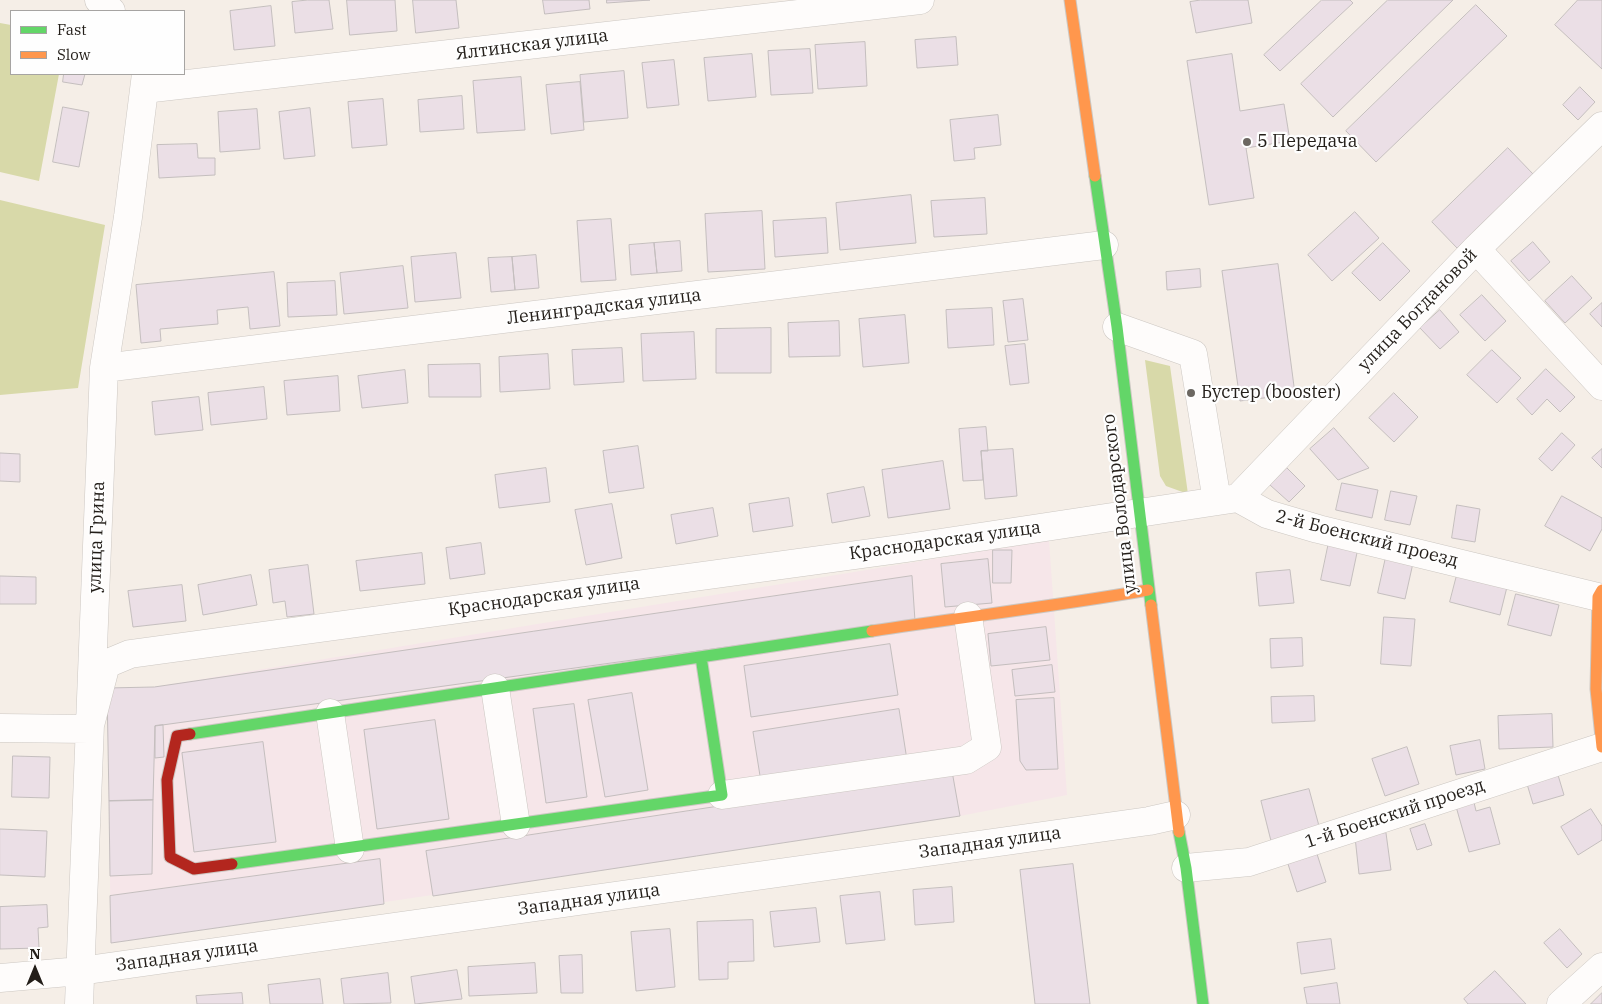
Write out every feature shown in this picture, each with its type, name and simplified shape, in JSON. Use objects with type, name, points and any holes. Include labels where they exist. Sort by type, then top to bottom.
[{"type":"street","points":[[99,0],[110,10]]},
{"type":"street","name":"Ялтинская улица","points":[[145,82],[920,0]]},
{"type":"street","name":"улица Володарского","points":[[1070,0],[1117,327],[1176,815],[1186,868],[1204,1004]]},
{"type":"street","name":"улица Грина","points":[[79,1004],[104,368],[128,216],[145,82]]},
{"type":"street","name":"улица Богдановой","points":[[1228,499],[1476,249],[1602,126]]},
{"type":"street","name":"Ленинградская улица","points":[[104,368],[1104,245]]},
{"type":"street","points":[[1476,249],[1602,386]]},
{"type":"street","points":[[1117,327],[1194,354],[1228,499],[1138,513]]},
{"type":"street","name":"2-й Боенский проезд","points":[[1228,499],[1267,514],[1318,529],[1600,593]]},
{"type":"street","name":"Краснодарская улица","points":[[89,729],[106,664],[130,654],[888,550],[1138,513]]},
{"type":"street","points":[[968,616],[987,747],[966,760],[350,849],[194,869],[170,857],[167,780],[177,736],[968,616],[1052,607],[1148,590]]},
{"type":"street","points":[[1600,593],[1596,689],[1602,747]]},
{"type":"street","points":[[701,657],[722,795]]},
{"type":"street","points":[[495,688],[516,825]]},
{"type":"street","points":[[330,713],[350,849]]},
{"type":"street","points":[[0,728],[89,729]]},
{"type":"street","name":"1-й Боенский проезд","points":[[1186,868],[1249,862],[1602,747]]},
{"type":"street","name":"Западная улица","points":[[0,978],[80,971],[1139,822],[1176,815]]},
{"type":"street","points":[[1561,1004],[1602,966]]},
{"type":"shaded area","points":[[1049,540],[1067,795],[960,816],[111,943],[107,688],[154,687]]},
{"type":"green space","points":[[0,23],[10,25],[10,75],[59,75],[39,181],[0,172]]},
{"type":"green space","points":[[0,200],[105,225],[78,388],[0,395]]},
{"type":"green space","points":[[1145,360],[1170,366],[1188,494],[1166,486],[1160,476]]},
{"type":"building","points":[[329,0],[333,29],[295,33],[292,2]]},
{"type":"building","points":[[347,0],[395,0],[397,31],[350,35]]},
{"type":"building","points":[[413,0],[456,0],[459,28],[416,33]]},
{"type":"building","points":[[543,0],[589,0],[590,9],[545,14]]},
{"type":"building","points":[[607,0],[650,0],[607,3]]},
{"type":"building","points":[[1201,0],[1248,0],[1252,23],[1196,33],[1190,2]]},
{"type":"building","points":[[1322,0],[1350,0],[1353,3],[1280,71],[1264,55]]},
{"type":"building","points":[[1388,0],[1453,0],[1333,117],[1301,84]]},
{"type":"building","points":[[1578,0],[1602,0],[1602,69],[1555,25]]},
{"type":"building","points":[[1476,5],[1507,36],[1376,162],[1346,131]]},
{"type":"building","points":[[271,6],[275,46],[234,50],[230,11]]},
{"type":"building","points":[[956,37],[958,65],[917,68],[915,40]]},
{"type":"building","points":[[865,42],[867,86],[818,89],[815,45]]},
{"type":"building","points":[[810,49],[813,93],[771,95],[768,51]]},
{"type":"building","points":[[752,54],[756,97],[708,101],[704,58]]},
{"type":"building","points":[[1232,54],[1240,111],[1284,104],[1290,141],[1246,148],[1254,198],[1209,205],[1187,61]]},
{"type":"building","points":[[674,60],[679,105],[647,108],[642,63]]},
{"type":"building","points":[[624,71],[628,118],[584,122],[580,75]]},
{"type":"building","points":[[64,75],[85,75],[82,85],[63,82]]},
{"type":"building","points":[[521,77],[525,130],[477,133],[473,81]]},
{"type":"building","points":[[580,82],[584,130],[551,134],[546,85]]},
{"type":"building","points":[[1580,87],[1595,102],[1578,120],[1563,105]]},
{"type":"building","points":[[462,96],[464,129],[420,132],[418,100]]},
{"type":"building","points":[[383,99],[387,145],[352,148],[348,102]]},
{"type":"building","points":[[63,107],[89,112],[79,167],[53,162]]},
{"type":"building","points":[[310,108],[315,156],[284,159],[279,112]]},
{"type":"building","points":[[257,109],[260,149],[220,152],[218,112]]},
{"type":"building","points":[[998,115],[1001,145],[974,148],[975,159],[954,161],[950,120]]},
{"type":"building","points":[[197,144],[198,158],[215,158],[215,175],[159,178],[157,145]]},
{"type":"building","points":[[1508,148],[1533,174],[1457,248],[1432,222]]},
{"type":"building","points":[[911,195],[916,243],[840,250],[836,203]]},
{"type":"building","points":[[985,198],[987,234],[934,237],[931,201]]},
{"type":"building","points":[[762,211],[765,269],[708,272],[705,214]]},
{"type":"building","points":[[1355,212],[1379,238],[1332,281],[1308,255]]},
{"type":"building","points":[[826,218],[828,253],[775,257],[773,221]]},
{"type":"building","points":[[611,219],[616,280],[581,282],[577,221]]},
{"type":"building","points":[[680,241],[682,271],[657,273],[654,243]]},
{"type":"building","points":[[1533,242],[1550,262],[1529,281],[1511,261]]},
{"type":"building","points":[[654,243],[657,273],[631,275],[629,245]]},
{"type":"building","points":[[1383,243],[1410,271],[1380,301],[1352,273]]},
{"type":"building","points":[[456,253],[461,298],[415,302],[411,257]]},
{"type":"building","points":[[536,255],[539,288],[515,290],[512,257]]},
{"type":"building","points":[[512,257],[515,290],[491,292],[488,258]]},
{"type":"building","points":[[1278,264],[1295,394],[1240,401],[1222,271]]},
{"type":"building","points":[[403,266],[408,308],[344,314],[340,273]]},
{"type":"building","points":[[1200,269],[1201,287],[1167,290],[1166,272]]},
{"type":"building","points":[[274,272],[280,326],[250,329],[248,307],[217,310],[218,324],[160,329],[161,341],[141,343],[136,285]]},
{"type":"building","points":[[1572,276],[1592,298],[1565,323],[1545,301]]},
{"type":"building","points":[[335,281],[337,315],[288,317],[287,283]]},
{"type":"building","points":[[1482,295],[1506,321],[1485,341],[1460,315]]},
{"type":"building","points":[[1023,299],[1028,340],[1008,342],[1003,301]]},
{"type":"building","points":[[1602,303],[1602,327],[1590,314]]},
{"type":"building","points":[[992,308],[994,345],[948,348],[946,310]]},
{"type":"building","points":[[1440,310],[1459,332],[1440,349],[1420,328]]},
{"type":"building","points":[[905,315],[909,363],[863,367],[859,319]]},
{"type":"building","points":[[839,321],[840,356],[789,357],[788,323]]},
{"type":"building","points":[[771,328],[771,373],[716,373],[716,329]]},
{"type":"building","points":[[694,332],[696,379],[643,381],[641,334]]},
{"type":"building","points":[[1025,344],[1029,383],[1010,385],[1005,346]]},
{"type":"building","points":[[622,348],[624,382],[574,385],[572,350]]},
{"type":"building","points":[[1492,350],[1521,378],[1497,403],[1467,375]]},
{"type":"building","points":[[548,354],[550,389],[500,392],[499,357]]},
{"type":"building","points":[[480,364],[481,397],[429,397],[428,365]]},
{"type":"building","points":[[1546,369],[1575,397],[1560,412],[1547,399],[1532,415],[1517,399]]},
{"type":"building","points":[[405,370],[408,403],[362,408],[358,376]]},
{"type":"building","points":[[338,376],[340,411],[287,415],[284,381]]},
{"type":"building","points":[[264,387],[267,419],[211,425],[208,393]]},
{"type":"building","points":[[1394,393],[1418,417],[1394,442],[1369,418]]},
{"type":"building","points":[[199,397],[203,430],[155,435],[152,402]]},
{"type":"building","points":[[986,427],[988,451],[981,451],[983,480],[963,481],[959,429]]},
{"type":"building","points":[[1334,428],[1369,468],[1338,480],[1310,449]]},
{"type":"building","points":[[1562,433],[1575,445],[1552,471],[1539,459]]},
{"type":"building","points":[[638,446],[644,488],[609,493],[603,451]]},
{"type":"building","points":[[1013,449],[1017,496],[985,499],[981,451]]},
{"type":"building","points":[[1602,449],[1602,468],[1592,458]]},
{"type":"building","points":[[0,453],[20,454],[20,482],[0,481]]},
{"type":"building","points":[[943,461],[950,509],[888,518],[882,470]]},
{"type":"building","points":[[546,468],[550,502],[499,508],[495,475]]},
{"type":"building","points":[[1287,468],[1305,486],[1289,502],[1270,485]]},
{"type":"building","points":[[1342,483],[1378,490],[1372,518],[1336,510]]},
{"type":"building","points":[[864,487],[870,516],[832,523],[827,494]]},
{"type":"building","points":[[1391,491],[1417,496],[1410,525],[1385,520]]},
{"type":"building","points":[[1562,496],[1602,518],[1602,529],[1590,551],[1545,526]]},
{"type":"building","points":[[789,498],[793,526],[753,532],[749,504]]},
{"type":"building","points":[[612,504],[622,558],[586,565],[575,510]]},
{"type":"building","points":[[1457,505],[1480,509],[1475,542],[1452,538]]},
{"type":"building","points":[[713,508],[718,536],[676,544],[671,515]]},
{"type":"building","points":[[1329,542],[1358,548],[1350,586],[1321,580]]},
{"type":"building","points":[[481,543],[485,574],[450,579],[446,548]]},
{"type":"building","points":[[993,550],[1012,550],[1011,583],[993,583]]},
{"type":"building","points":[[422,553],[425,584],[360,591],[356,561]]},
{"type":"building","points":[[1386,557],[1413,563],[1405,599],[1378,593]]},
{"type":"building","points":[[988,559],[992,603],[945,607],[941,564]]},
{"type":"building","points":[[308,565],[314,614],[287,617],[285,601],[273,603],[269,570]]},
{"type":"building","points":[[1290,570],[1294,603],[1259,606],[1256,573]]},
{"type":"building","points":[[251,575],[257,605],[203,615],[198,585]]},
{"type":"building","points":[[1457,575],[1507,587],[1500,615],[1450,602]]},
{"type":"building","points":[[0,576],[36,577],[36,604],[0,604]]},
{"type":"building","points":[[912,576],[915,621],[155,726],[153,800],[109,801],[107,688],[154,687]]},
{"type":"building","points":[[182,585],[186,621],[133,627],[128,591]]},
{"type":"building","points":[[1516,594],[1559,605],[1551,636],[1508,625]]},
{"type":"building","points":[[1384,617],[1415,619],[1411,666],[1381,664]]},
{"type":"building","points":[[1046,627],[1050,660],[991,666],[988,634]]},
{"type":"building","points":[[1302,638],[1303,666],[1271,668],[1270,639]]},
{"type":"building","points":[[890,644],[898,695],[751,717],[744,666]]},
{"type":"building","points":[[1052,665],[1055,692],[1015,696],[1012,670]]},
{"type":"building","points":[[632,693],[648,790],[605,797],[588,700]]},
{"type":"building","points":[[1314,696],[1315,721],[1272,723],[1271,697]]},
{"type":"building","points":[[1054,698],[1058,769],[1026,770],[1020,761],[1016,700]]},
{"type":"building","points":[[574,704],[587,797],[546,803],[533,709]]},
{"type":"building","points":[[899,709],[907,760],[761,782],[753,732]]},
{"type":"building","points":[[1552,714],[1553,747],[1499,749],[1498,716]]},
{"type":"building","points":[[435,720],[449,819],[377,829],[364,730]]},
{"type":"building","points":[[163,725],[164,757],[155,758],[155,726]]},
{"type":"building","points":[[1480,740],[1485,769],[1456,775],[1450,746]]},
{"type":"building","points":[[263,742],[276,842],[194,852],[182,753]]},
{"type":"building","points":[[1407,747],[1419,784],[1385,796],[1372,759]]},
{"type":"building","points":[[13,756],[50,757],[49,798],[12,797]]},
{"type":"building","points":[[952,771],[960,816],[433,896],[426,851]]},
{"type":"building","points":[[1558,775],[1564,795],[1533,804],[1527,784]]},
{"type":"building","points":[[1309,789],[1322,837],[1273,849],[1261,801]]},
{"type":"building","points":[[1473,798],[1476,811],[1490,807],[1500,844],[1469,852],[1455,803]]},
{"type":"building","points":[[153,800],[152,874],[110,876],[109,801]]},
{"type":"building","points":[[1591,809],[1602,826],[1602,840],[1578,855],[1561,827]]},
{"type":"building","points":[[1425,824],[1432,845],[1417,850],[1410,829]]},
{"type":"building","points":[[0,829],[47,831],[45,877],[0,875]]},
{"type":"building","points":[[1386,833],[1391,870],[1359,874],[1355,837]]},
{"type":"building","points":[[1317,854],[1326,882],[1297,892],[1288,864]]},
{"type":"building","points":[[380,859],[384,904],[111,943],[110,896]]},
{"type":"building","points":[[1073,864],[1090,1004],[1035,1004],[1020,870]]},
{"type":"building","points":[[952,887],[954,922],[915,925],[913,890]]},
{"type":"building","points":[[880,892],[885,940],[846,944],[840,896]]},
{"type":"building","points":[[47,905],[48,927],[38,928],[39,948],[0,949],[0,907]]},
{"type":"building","points":[[816,908],[820,942],[774,947],[770,912]]},
{"type":"building","points":[[753,920],[754,961],[728,962],[728,979],[699,980],[697,922]]},
{"type":"building","points":[[670,929],[675,987],[636,991],[631,932]]},
{"type":"building","points":[[1560,929],[1582,954],[1567,968],[1544,943]]},
{"type":"building","points":[[1331,939],[1335,969],[1301,974],[1297,943]]},
{"type":"building","points":[[582,955],[583,993],[561,993],[559,956]]},
{"type":"building","points":[[535,963],[537,993],[469,996],[468,967]]},
{"type":"building","points":[[457,970],[462,999],[415,1004],[411,977]]},
{"type":"building","points":[[1495,971],[1526,1004],[1468,1004],[1464,999]]},
{"type":"building","points":[[388,973],[391,1003],[344,1004],[341,979]]},
{"type":"building","points":[[320,979],[323,1004],[270,1004],[268,985]]},
{"type":"building","points":[[1337,983],[1340,1004],[1307,1004],[1304,988]]},
{"type":"building","points":[[242,993],[243,1004],[197,1004],[196,996]]},
{"type":"building","points":[[1602,993],[1602,1004],[1591,1004]]},
{"type":"traffic: fast","points":[[1095,176],[1117,327],[1151,605]]},
{"type":"traffic: fast","points":[[190,734],[872,631]]},
{"type":"traffic: fast","points":[[232,864],[722,795],[701,657]]},
{"type":"traffic: fast","points":[[1179,832],[1186,868],[1203,1004]]},
{"type":"traffic: slow","points":[[1070,0],[1095,176]]},
{"type":"traffic: slow","points":[[872,631],[1148,590]]},
{"type":"traffic: slow","points":[[1602,590],[1598,597],[1596,689],[1602,747]]},
{"type":"traffic: slow","points":[[1151,605],[1179,832]]},
{"type":"traffic: jam","points":[[190,734],[177,736],[167,780],[170,857],[194,869],[232,864]]},
{"type":"place","name":"5 Передача","points":[[1247,142]]},
{"type":"place","name":"Бустер (booster)","points":[[1191,393]]}]
